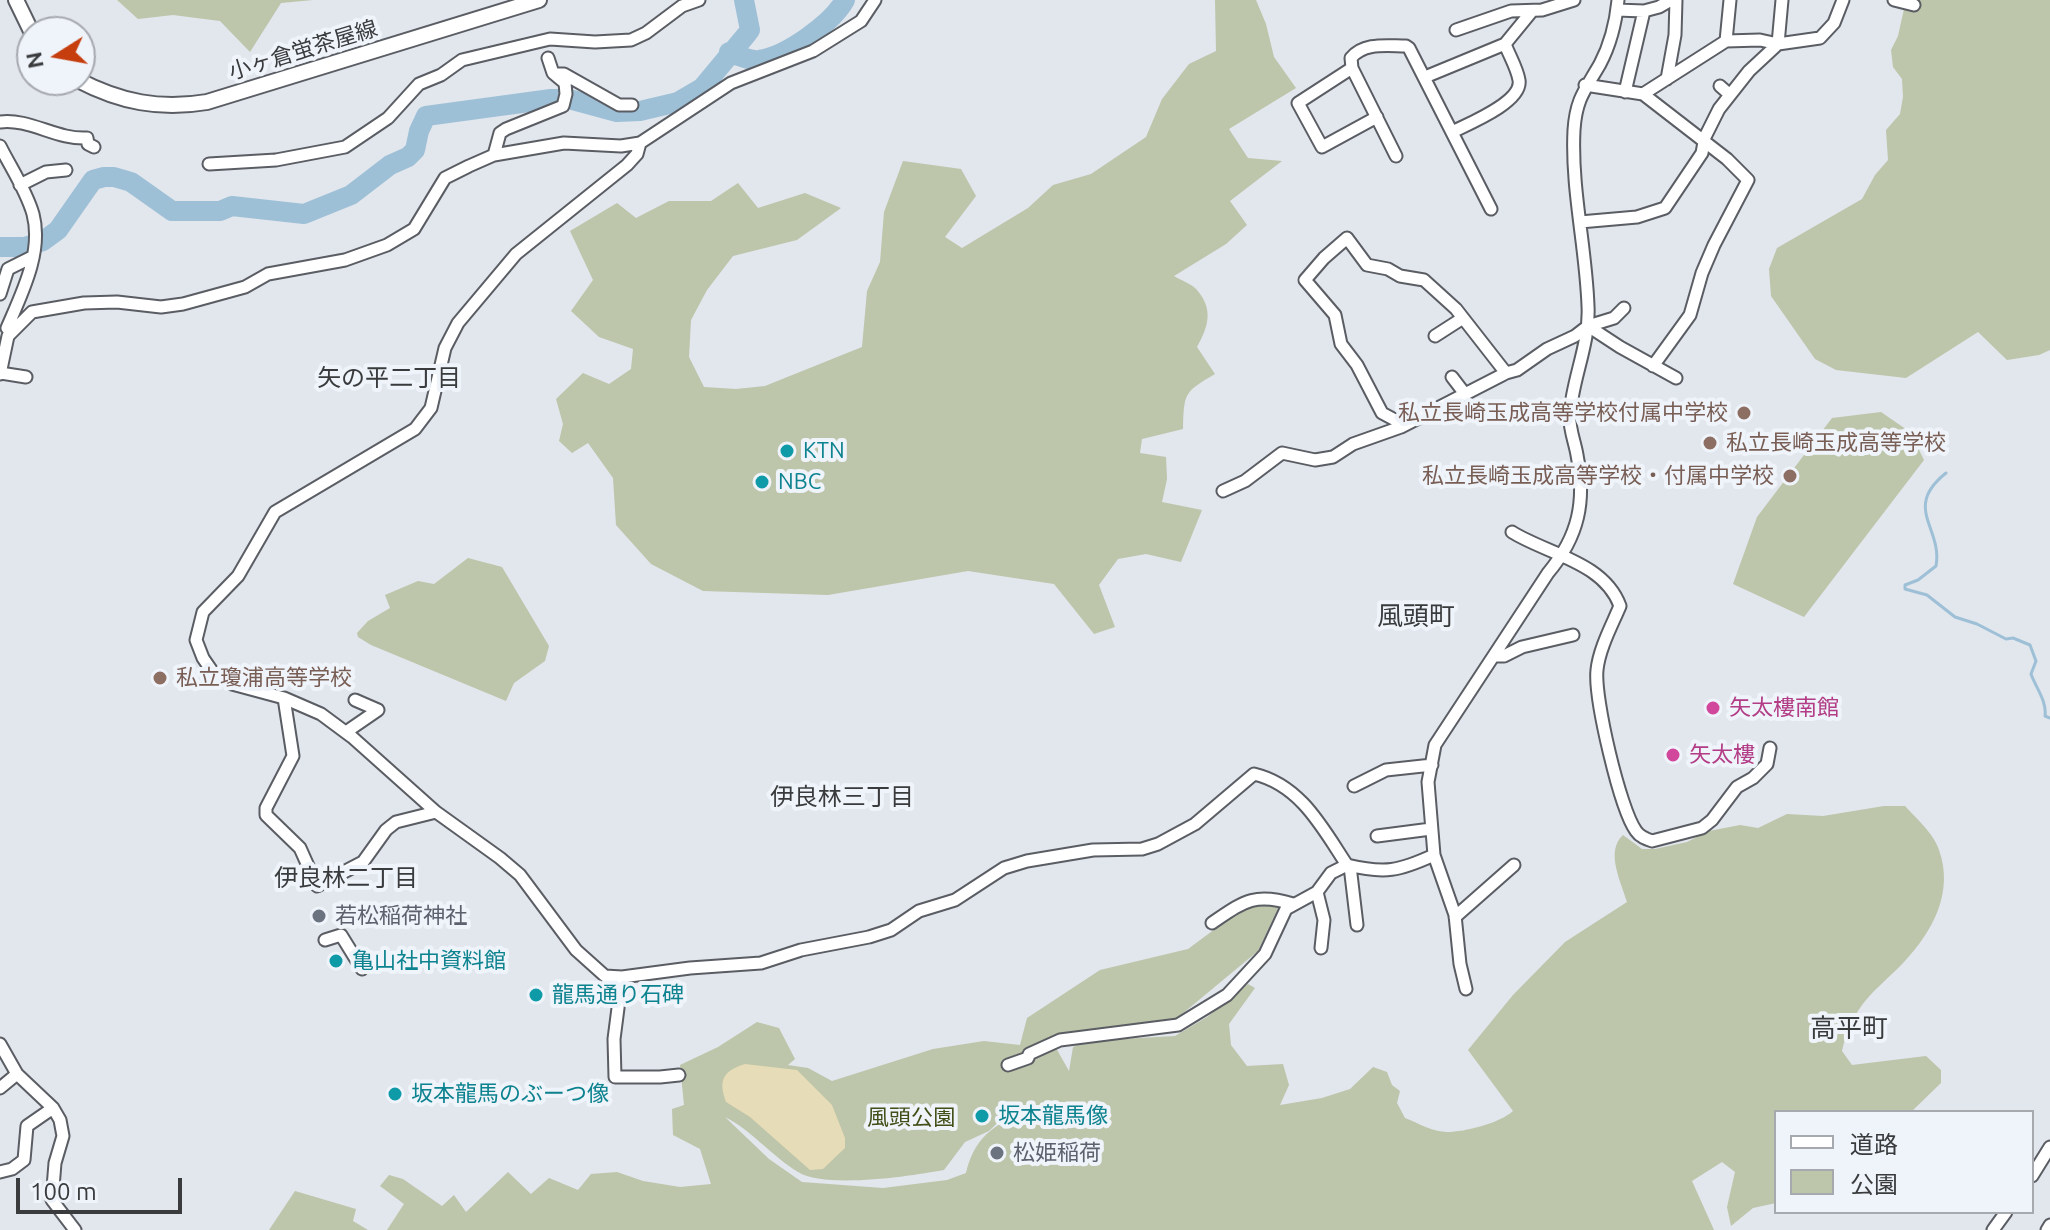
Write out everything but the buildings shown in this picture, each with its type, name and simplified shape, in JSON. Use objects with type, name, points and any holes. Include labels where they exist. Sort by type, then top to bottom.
[{"type":"street","name":"小ヶ倉蛍茶屋線","points":[[96,89],[139,103],[183,106],[207,102],[539,0]]},
{"type":"street","points":[[209,164],[276,160],[345,147],[388,118],[419,84],[441,75],[462,60],[550,39],[595,42],[631,40],[646,33],[682,6],[699,0]]},
{"type":"street","points":[[26,377],[0,374],[11,332],[32,312],[95,302],[161,307],[183,304],[245,287],[268,274],[345,260],[400,239],[414,229],[445,178],[494,155],[564,143],[621,146],[640,143],[731,83],[797,58],[830,41],[861,21],[875,0]]},
{"type":"street","points":[[1456,30],[1511,11],[1554,8],[1574,0]]},
{"type":"street","points":[[1466,989],[1455,917],[1434,855],[1428,782],[1435,745],[1563,555],[1581,507],[1580,469],[1569,415],[1588,326],[1588,306],[1574,131],[1578,104],[1585,85],[1601,62],[1618,5],[1644,11],[1674,0],[1675,35],[1667,79]]},
{"type":"street","points":[[1726,41],[1730,0]]},
{"type":"street","points":[[1580,222],[1637,217],[1665,208],[1702,153],[1725,90],[1778,44],[1782,0]]},
{"type":"street","points":[[1643,94],[1726,41],[1760,40],[1778,44],[1820,38],[1834,23],[1843,0]]},
{"type":"street","points":[[1894,0],[1914,5]]},
{"type":"street","points":[[1425,77],[1505,44],[1532,11]]},
{"type":"street","points":[[1625,92],[1644,11]]},
{"type":"street","points":[[1452,132],[1495,111],[1516,90],[1519,80],[1505,44]]},
{"type":"street","points":[[1396,156],[1352,68],[1351,58],[1358,50],[1373,46],[1406,46],[1425,77],[1491,209]]},
{"type":"street","points":[[494,155],[500,133],[564,100],[565,83],[553,73],[548,58]]},
{"type":"street","points":[[1352,68],[1298,103],[1322,147],[1377,117]]},
{"type":"street","points":[[553,73],[564,74],[619,105],[632,105]]},
{"type":"street","points":[[1585,85],[1643,94],[1741,170],[1748,180],[1714,245],[1690,315],[1653,366]]},
{"type":"street","points":[[0,122],[11,121],[71,139],[87,138],[88,144],[94,147]]},
{"type":"street","points":[[640,143],[637,154],[627,165],[516,254],[458,323],[445,348],[428,417],[407,436],[275,512],[238,576],[203,612],[196,640],[214,674],[232,684],[284,698],[321,714],[346,732],[436,812],[520,875],[576,950],[600,973],[622,977],[761,963],[809,948],[869,937],[891,930],[919,911],[955,900],[1004,868],[1093,850],[1142,849],[1158,844],[1195,824],[1254,774],[1286,789],[1305,803],[1349,865],[1357,925]]},
{"type":"street","points":[[0,146],[33,213],[29,276],[7,328],[11,332]]},
{"type":"street","points":[[20,185],[46,172],[66,170]]},
{"type":"street","points":[[1401,427],[1397,421],[1382,413],[1357,365],[1341,344],[1335,315],[1305,280],[1347,238],[1367,265],[1424,280],[1463,318],[1506,373]]},
{"type":"street","points":[[0,294],[8,269],[33,247]]},
{"type":"street","points":[[1223,491],[1245,481],[1282,453],[1315,460],[1333,457],[1353,444],[1401,427],[1517,370],[1588,326],[1614,318],[1624,308]]},
{"type":"street","points":[[1435,336],[1463,318]]},
{"type":"street","points":[[1588,326],[1676,378]]},
{"type":"street","points":[[1452,377],[1465,394]]},
{"type":"street","points":[[1512,532],[1586,567],[1610,589],[1620,606],[1597,669],[1598,683],[1610,759],[1637,833],[1652,841],[1702,828],[1712,820],[1737,787],[1753,778],[1767,764],[1770,748]]},
{"type":"street","points":[[1494,656],[1504,656],[1522,647],[1573,635]]},
{"type":"street","points":[[284,698],[293,756],[266,808],[266,815],[300,848],[317,886],[363,862],[386,830],[396,822],[436,812]]},
{"type":"street","points":[[346,732],[378,710],[355,700]]},
{"type":"street","points":[[1354,786],[1386,770],[1432,765]]},
{"type":"street","points":[[1377,836],[1431,829]]},
{"type":"street","points":[[1008,1065],[1060,1040],[1178,1025],[1227,995],[1265,954],[1286,909],[1317,892],[1331,873],[1349,865],[1386,872],[1406,868],[1434,855]]},
{"type":"street","points":[[1455,917],[1514,865]]},
{"type":"street","points":[[1317,892],[1324,920],[1321,948]]},
{"type":"street","points":[[1212,923],[1247,900],[1279,900],[1293,904]]},
{"type":"street","points":[[325,940],[341,935],[362,969]]},
{"type":"street","points":[[622,977],[614,1039],[615,1077],[679,1075]]},
{"type":"street","points":[[0,1044],[17,1074],[53,1108],[60,1120],[63,1136],[55,1163],[52,1200],[75,1230]]},
{"type":"street","points":[[0,1088],[17,1074]]},
{"type":"street","points":[[0,1172],[12,1169],[24,1160],[27,1126],[53,1108]]},
{"type":"street","points":[[2034,1173],[2050,1147]]},
{"type":"green space","points":[[117,0],[313,0],[281,3],[250,52],[220,21],[173,15],[138,19]]},
{"type":"green space","points":[[1215,0],[1256,0],[1274,57],[1296,88],[1229,129],[1248,158],[1282,161],[1230,201],[1247,225],[1226,244],[1174,276],[1195,288],[1206,305],[1208,318],[1197,347],[1215,374],[1188,395],[1183,429],[1142,439],[1140,453],[1166,457],[1167,479],[1162,502],[1202,510],[1181,562],[1146,554],[1118,559],[1099,585],[1115,627],[1094,634],[1054,584],[968,571],[828,595],[703,591],[651,564],[616,525],[613,478],[588,443],[572,453],[559,441],[563,424],[556,399],[583,373],[609,384],[631,369],[633,349],[599,337],[571,311],[593,280],[570,231],[617,203],[636,218],[669,201],[711,201],[738,183],[758,208],[805,193],[841,208],[797,240],[733,256],[707,290],[691,320],[689,357],[704,387],[736,389],[765,386],[862,347],[867,291],[880,262],[884,212],[903,161],[961,169],[976,196],[945,237],[962,248],[1028,208],[1053,185],[1091,174],[1146,137],[1162,99],[1189,64],[1216,51]]},
{"type":"green space","points":[[1906,0],[2050,0],[2050,350],[2039,355],[2007,360],[1978,332],[1906,378],[1836,370],[1815,359],[1771,296],[1769,269],[1777,248],[1862,199],[1875,175],[1888,160],[1886,130],[1900,114],[1903,97],[1902,79],[1893,67],[1891,50],[1898,36]]},
{"type":"green space","points":[[1881,412],[1910,432],[1924,460],[1804,617],[1733,584],[1757,517],[1832,418]]},
{"type":"green space","points":[[468,558],[502,567],[549,646],[545,661],[514,683],[506,701],[358,637],[357,633],[368,621],[390,608],[385,595],[418,581],[434,584]]},
{"type":"green space","name":"風頭公園","points":[[1884,806],[1905,806],[1937,844],[1944,881],[1932,924],[1914,950],[1863,1004],[1850,1026],[1842,1051],[1852,1065],[1926,1056],[1941,1070],[1941,1083],[1913,1110],[1774,1110],[1774,1203],[1753,1208],[1731,1226],[1727,1207],[1735,1172],[1722,1162],[1692,1181],[1714,1230],[387,1230],[404,1204],[380,1186],[389,1175],[403,1179],[442,1206],[454,1195],[466,1212],[508,1172],[531,1194],[549,1178],[578,1190],[591,1174],[617,1172],[643,1181],[680,1187],[711,1184],[700,1149],[673,1135],[672,1109],[684,1105],[680,1065],[718,1047],[757,1022],[779,1028],[795,1059],[788,1065],[808,1068],[832,1081],[933,1049],[984,1041],[1020,1045],[1027,1018],[1100,970],[1188,949],[1246,906],[1280,904],[1258,951],[1176,1019],[1057,1036],[1043,1054],[1056,1048],[1069,1071],[1073,1047],[1085,1041],[1175,1036],[1207,1017],[1248,984],[1255,988],[1229,1024],[1231,1045],[1247,1066],[1283,1064],[1289,1085],[1280,1105],[1322,1098],[1350,1089],[1373,1067],[1387,1072],[1392,1085],[1400,1091],[1397,1103],[1405,1118],[1442,1132],[1482,1126],[1513,1111],[1468,1050],[1513,995],[1565,942],[1627,902],[1615,858],[1615,849],[1623,835],[1642,849],[1655,849],[1687,842],[1709,831],[1740,825],[1758,828],[1787,814],[1823,816]],"holes":[[[1015,1106],[1016,1116],[997,1126],[978,1145],[966,1173],[947,1180],[883,1188],[802,1182],[769,1159],[725,1117],[798,1172],[828,1180],[891,1178],[944,1170],[965,1142],[989,1131]]]},
{"type":"green space","points":[[295,1191],[356,1209],[353,1221],[368,1230],[269,1230]]},
{"type":"sand","points":[[745,1064],[797,1070],[832,1105],[845,1138],[845,1148],[823,1169],[810,1170],[750,1117],[726,1102],[722,1088],[724,1077]]},
{"type":"waterway","points":[[0,247],[25,247],[43,241],[58,230],[93,180],[104,177],[131,182],[172,211],[220,211],[232,206],[304,214],[351,195],[390,165],[408,157],[415,150],[426,116],[551,99],[569,99],[617,112],[640,111],[678,102],[702,88],[750,30],[744,0]]},
{"type":"waterway","points":[[729,52],[755,60],[782,52],[830,19],[845,0]]},
{"type":"waterway","points":[[1946,473],[1933,485],[1925,508],[1937,553],[1936,566],[1918,580],[1905,585],[1905,589],[1927,595],[1955,617],[2006,639],[2013,638],[2030,645],[2036,661],[2031,674],[2043,700],[2045,716],[2050,718]]},
{"type":"place","name":"私立長崎玉成高等学校付属中学校","points":[[1744,413]]},
{"type":"place","name":"私立長崎玉成高等学校","points":[[1710,443]]},
{"type":"place","name":"KTN","points":[[787,451]]},
{"type":"place","name":"私立長崎玉成高等学校・付属中学校","points":[[1790,476]]},
{"type":"place","name":"NBC","points":[[762,482]]},
{"type":"place","name":"私立瓊浦高等学校","points":[[160,678]]},
{"type":"place","name":"矢太樓南館","points":[[1713,708]]},
{"type":"place","name":"矢太樓","points":[[1673,755]]},
{"type":"place","name":"若松稲荷神社","points":[[319,916]]},
{"type":"place","name":"亀山社中資料館","points":[[336,961]]},
{"type":"place","name":"龍馬通り石碑","points":[[536,995]]},
{"type":"place","name":"坂本龍馬のぶーつ像","points":[[395,1094]]},
{"type":"place","name":"坂本龍馬像","points":[[982,1116]]},
{"type":"place","name":"松姫稲荷","points":[[997,1153]]},
{"type":"district","name":"矢の平二丁目","points":[[389,378]]},
{"type":"district","name":"風頭町","points":[[1416,616]]},
{"type":"district","name":"伊良林三丁目","points":[[842,797]]},
{"type":"district","name":"伊良林二丁目","points":[[346,878]]},
{"type":"district","name":"高平町","points":[[1849,1028]]}]
